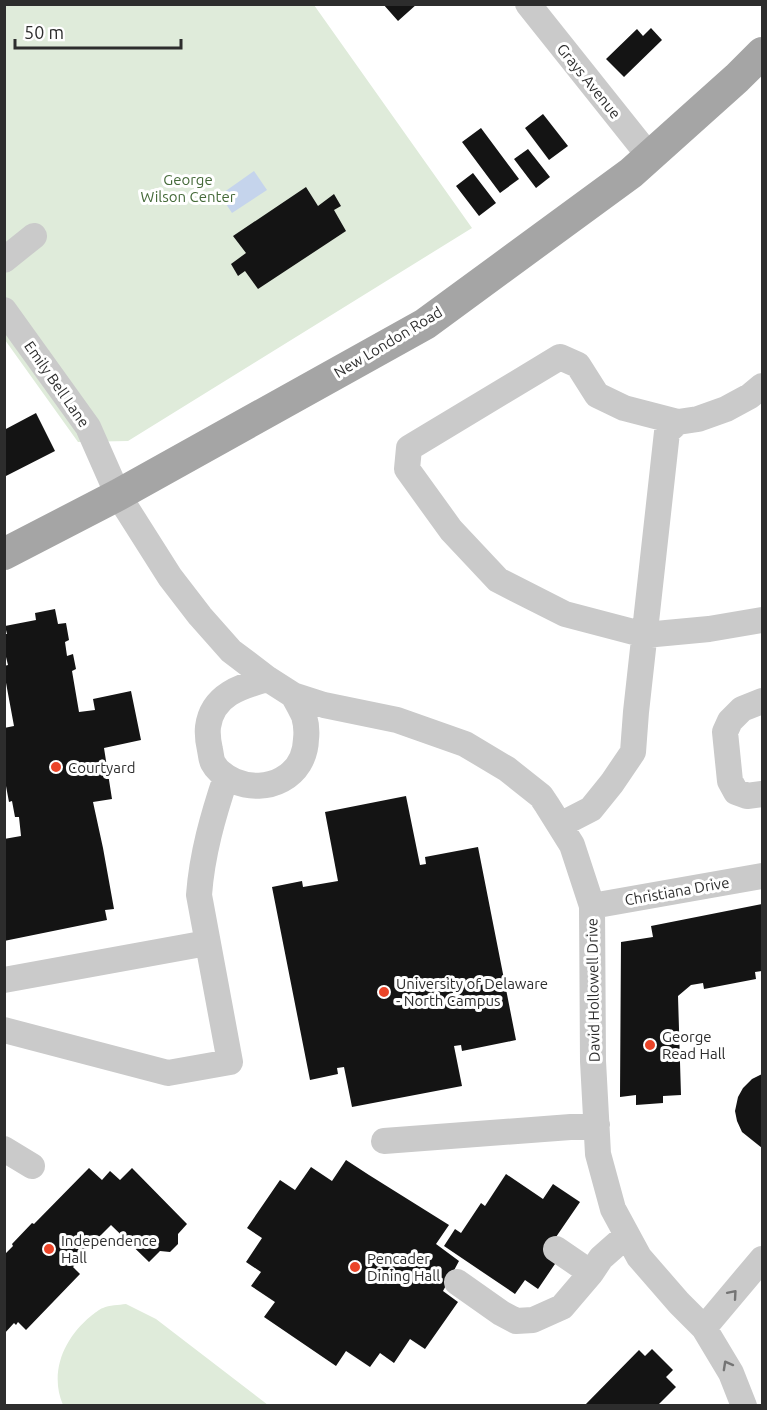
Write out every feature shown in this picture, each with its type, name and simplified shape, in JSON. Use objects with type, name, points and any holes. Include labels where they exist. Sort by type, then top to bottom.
[{"type":"main road","name":"New London Road","points":[[4,555],[118,495],[425,324],[631,173],[762,53]]},
{"type":"street","name":"Grays Avenue","points":[[528,4],[650,157]]},
{"type":"street","points":[[4,260],[34,236]]},
{"type":"street","name":"Emily Bell Lane","points":[[4,310],[88,427],[118,495]]},
{"type":"street","points":[[762,386],[750,396],[726,409],[698,419],[678,422],[624,408],[597,394],[578,365],[560,357],[409,448],[407,469],[451,530],[498,580],[565,614],[645,635],[709,630],[762,620]]},
{"type":"street","points":[[560,825],[591,809],[633,752],[667,432],[678,422]]},
{"type":"street","name":"David Hollowell Drive","points":[[118,495],[170,577],[200,616],[231,651],[268,679],[294,695],[324,705],[397,720],[465,744],[507,769],[541,796],[572,845],[592,906],[593,1061],[598,1154],[613,1209],[639,1257],[704,1328],[731,1373],[741,1405]]},
{"type":"street","points":[[268,679],[232,691],[219,702],[209,718],[207,736],[213,764],[226,777],[245,785],[264,786],[283,780],[298,767],[306,750],[307,730],[304,716],[294,695]]},
{"type":"street","points":[[762,701],[742,709],[730,721],[725,732],[730,781],[736,792],[747,796],[762,794]]},
{"type":"street","points":[[4,1030],[168,1073],[230,1062],[199,895],[210,826],[226,777]]},
{"type":"street","name":"Christiana Drive","points":[[592,906],[762,876]]},
{"type":"street","points":[[4,980],[207,943]]},
{"type":"street","points":[[384,1141],[597,1125]]},
{"type":"street","points":[[4,1149],[32,1166]]},
{"type":"street","points":[[457,1282],[516,1321],[533,1320],[562,1307],[601,1258],[627,1235]]},
{"type":"street","points":[[556,1249],[591,1273]]},
{"type":"street","points":[[704,1328],[762,1259]]},
{"type":"green space","name":"George Wilson Center","points":[[5,5],[314,5],[472,228],[128,441],[78,442],[5,340]]},
{"type":"green space","points":[[126,1304],[156,1319],[268,1405],[63,1405],[59,1393],[59,1368],[62,1356],[73,1335],[98,1310],[108,1306]]},
{"type":"water","points":[[254,171],[267,190],[232,213],[220,195]]},
{"type":"building","points":[[383,4],[417,4],[398,21]]},
{"type":"building","points":[[651,28],[662,40],[624,77],[606,59],[637,29],[643,36]]},
{"type":"building","points":[[543,114],[568,146],[549,160],[525,128]]},
{"type":"building","points":[[481,128],[519,179],[500,193],[462,142]]},
{"type":"building","points":[[528,149],[550,177],[536,188],[514,159]]},
{"type":"building","points":[[473,173],[496,203],[479,216],[456,186]]},
{"type":"building","points":[[306,187],[318,206],[334,194],[341,206],[334,210],[346,231],[258,289],[245,271],[238,276],[231,264],[246,253],[233,236]]},
{"type":"building","points":[[36,413],[55,451],[4,477],[4,430]]},
{"type":"building","name":"Courtyard","points":[[55,609],[58,624],[66,623],[69,640],[65,642],[67,656],[73,654],[76,669],[72,671],[79,712],[95,710],[93,699],[131,691],[141,740],[104,748],[112,799],[93,802],[114,909],[105,910],[107,920],[4,941],[4,839],[21,836],[19,817],[15,817],[12,801],[9,802],[6,786],[4,786],[4,728],[14,726],[4,672],[4,666],[8,665],[4,649],[4,634],[7,634],[5,626],[36,620],[35,613]]},
{"type":"building","points":[[406,796],[420,865],[426,864],[425,857],[478,847],[516,1040],[462,1051],[461,1045],[454,1046],[462,1086],[352,1107],[344,1067],[337,1068],[338,1074],[310,1080],[272,887],[302,881],[303,887],[338,881],[325,812]]},
{"type":"building","name":"George Read Hall","points":[[762,904],[762,971],[755,972],[756,979],[704,989],[703,983],[691,985],[678,996],[681,1095],[663,1096],[663,1103],[636,1105],[636,1095],[620,1097],[621,942],[653,937],[651,926]]},
{"type":"building","name":"George Read Hall","points":[[762,1074],[762,1148],[742,1132],[735,1111],[743,1088],[752,1079]]},
{"type":"building","name":"Pencader Dining Hall","points":[[346,1160],[449,1225],[436,1244],[459,1261],[443,1291],[458,1302],[425,1349],[410,1339],[394,1363],[380,1353],[370,1367],[346,1351],[336,1366],[264,1317],[275,1302],[251,1286],[261,1272],[246,1262],[262,1238],[247,1228],[280,1180],[295,1190],[311,1167],[332,1181]]},
{"type":"building","name":"Independence Hall","points":[[89,1168],[102,1180],[110,1171],[120,1180],[132,1168],[187,1224],[178,1234],[178,1244],[170,1252],[160,1251],[149,1262],[111,1225],[73,1263],[75,1265],[73,1267],[80,1274],[26,1330],[18,1322],[16,1325],[14,1323],[4,1334],[4,1255],[32,1223],[34,1224]]},
{"type":"building","points":[[506,1174],[543,1199],[553,1184],[580,1202],[545,1253],[557,1261],[538,1289],[525,1280],[515,1294],[444,1246],[455,1229],[461,1233],[481,1203],[485,1206]]},
{"type":"building","points":[[652,1349],[673,1370],[666,1377],[676,1387],[657,1406],[584,1406],[639,1350],[645,1356]]},
{"type":"place","name":"Courtyard","points":[[56,767]]},
{"type":"place","name":"University of Delaware - North Campus","points":[[384,992]]},
{"type":"place","name":"George Read Hall","points":[[650,1045]]},
{"type":"place","name":"Independence Hall","points":[[49,1249]]},
{"type":"place","name":"Pencader Dining Hall","points":[[355,1267]]}]
